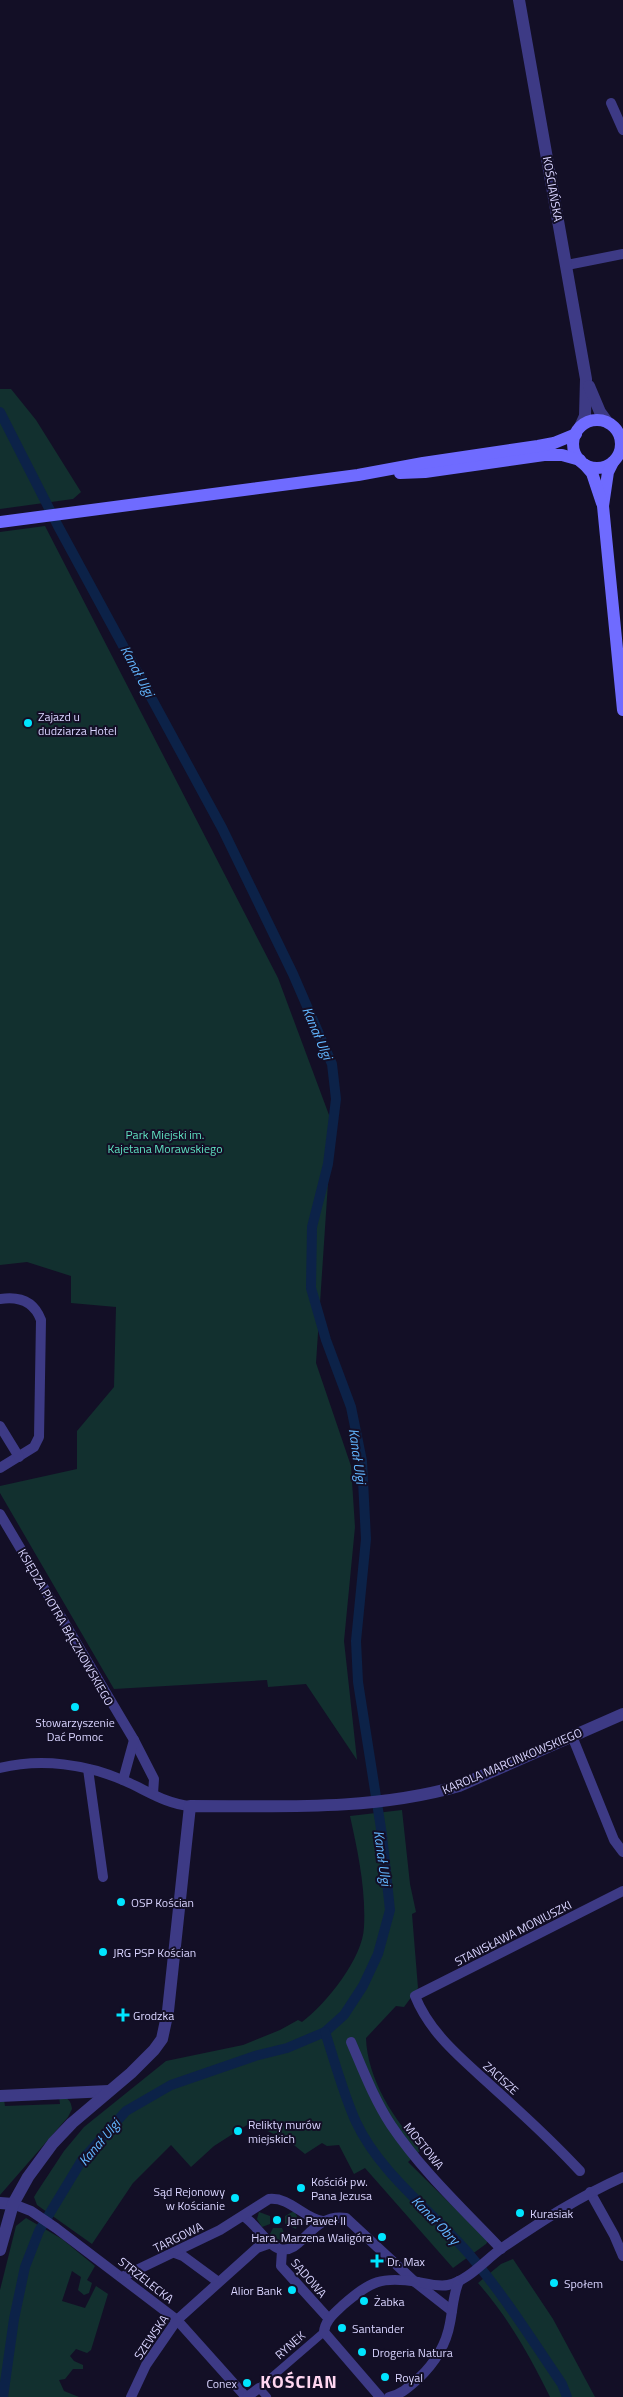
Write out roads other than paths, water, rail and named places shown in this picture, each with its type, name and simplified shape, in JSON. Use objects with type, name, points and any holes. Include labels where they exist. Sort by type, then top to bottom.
[{"type":"main road","points":[[0,522],[358,475],[423,462],[538,446],[554,443],[578,431],[590,421],[615,427],[620,439],[621,446],[618,457],[608,472],[604,506]]},
{"type":"main road","points":[[578,431],[574,448],[592,473],[604,506],[619,633],[623,710]]},
{"type":"main road","points":[[358,475],[425,472],[544,455],[562,455],[600,468],[618,457]]},
{"type":"street","name":"KOŚCIAŃSKA","points":[[519,0],[586,379],[585,416],[578,431]]},
{"type":"street","points":[[611,103],[623,130]]},
{"type":"street","points":[[566,265],[623,254]]},
{"type":"street","name":"KOŚCIAŃSKA","points":[[586,379],[600,412],[615,427]]},
{"type":"street","points":[[0,1299],[12,1297],[24,1300],[38,1310],[41,1320],[39,1437],[34,1447],[0,1468]]},
{"type":"street","points":[[0,1426],[18,1457]]},
{"type":"street","name":"KSIĘDZA PIOTRA BĄCZKOWSKIEGO","points":[[1,1516],[134,1740],[154,1779],[153,1794]]},
{"type":"street","name":"KAROLA MARCINKOWSKIEGO","points":[[190,1806],[356,1805],[395,1801],[459,1786],[623,1714]]},
{"type":"street","points":[[572,1736],[614,1840],[623,1852]]},
{"type":"street","points":[[123,1780],[134,1740]]},
{"type":"street","points":[[0,1768],[15,1764],[40,1762],[88,1769],[123,1780],[172,1803],[190,1806],[166,2027],[162,2039],[154,2050],[72,2123],[53,2143],[28,2177],[13,2204],[0,2250]]},
{"type":"street","points":[[88,1769],[103,1877]]},
{"type":"street","name":"STANISŁAWA MONIUSZKI","points":[[415,1996],[623,1892]]},
{"type":"street","name":"ZACISZE","points":[[415,1996],[422,2014],[443,2042],[552,2141],[580,2171]]},
{"type":"street","name":"MOSTOWA","points":[[351,2042],[374,2094],[391,2124],[415,2156],[497,2251]]},
{"type":"street","points":[[0,2096],[109,2091]]},
{"type":"street","points":[[72,2123],[76,2101],[73,2094]]},
{"type":"street","points":[[328,2319],[362,2288],[374,2282],[397,2278],[441,2285],[462,2279],[497,2251],[590,2192],[623,2177]]},
{"type":"street","points":[[590,2192],[614,2235],[623,2256]]},
{"type":"street","name":"TARGOWA","points":[[122,2277],[220,2230],[269,2199],[277,2198],[286,2201],[309,2217],[322,2221]]},
{"type":"street","points":[[0,2203],[13,2204]]},
{"type":"street","name":"STRZELECKA","points":[[13,2204],[34,2213],[56,2228],[176,2320],[246,2397]]},
{"type":"street","points":[[243,2216],[252,2221],[270,2242],[282,2250],[295,2246],[322,2221],[336,2216],[346,2218],[415,2282],[452,2312]]},
{"type":"street","name":"SZEWSKA","points":[[131,2397],[150,2358],[176,2320],[217,2281],[257,2248],[270,2242]]},
{"type":"street","name":"SĄDOWA","points":[[282,2250],[281,2266],[328,2319]]},
{"type":"street","points":[[175,2252],[217,2281]]},
{"type":"street","points":[[389,2397],[402,2395],[437,2359],[447,2336],[462,2279]]},
{"type":"street","name":"RYNEK","points":[[259,2388],[324,2332],[328,2319]]},
{"type":"street","name":"RYNEK","points":[[324,2332],[380,2397]]},
{"type":"street","points":[[246,2397],[259,2388],[267,2397]]},
{"type":"waterway","name":"Kanał Ulgi","points":[[0,412],[58,526],[222,828],[293,974],[332,1064],[336,1099],[328,1164],[312,1227],[311,1288],[326,1340],[351,1407],[362,1461],[366,1539],[356,1641],[358,1682],[382,1835],[390,1910],[378,1954],[363,1986],[344,2015],[325,2032],[287,2048],[255,2056],[171,2085],[126,2111],[82,2160],[39,2231],[25,2267],[14,2319],[3,2397]]},
{"type":"waterway","name":"Kanał Obry","points":[[325,2032],[347,2100],[356,2122],[367,2141],[393,2176],[455,2238],[494,2285],[562,2384],[567,2397]]},
{"type":"place","name":"Zajazd u dudziarza Hotel","points":[[28,723]]},
{"type":"place","name":"Stowarzyszenie Dać Pomoc","points":[[75,1707]]},
{"type":"place","name":"OSP Kościan","points":[[121,1902]]},
{"type":"place","name":"JRG PSP Kościan","points":[[103,1952]]},
{"type":"place","name":"Grodzka","points":[[123,2015]]},
{"type":"place","name":"Relikty murów miejskich","points":[[238,2131]]},
{"type":"place","name":"Kościół pw. Pana Jezusa","points":[[301,2188]]},
{"type":"place","name":"Sąd Rejonowy w Kościanie","points":[[235,2198]]},
{"type":"place","name":"Kurasiak","points":[[520,2213]]},
{"type":"place","name":"Jan Paweł II","points":[[277,2220]]},
{"type":"place","name":"Hara. Marzena Waligóra","points":[[382,2237]]},
{"type":"place","name":"Dr. Max","points":[[377,2261]]},
{"type":"place","name":"Społem","points":[[554,2283]]},
{"type":"place","name":"Alior Bank","points":[[292,2290]]},
{"type":"place","name":"Żabka","points":[[364,2301]]},
{"type":"place","name":"Santander","points":[[342,2328]]},
{"type":"place","name":"Drogeria Natura","points":[[362,2352]]},
{"type":"place","name":"Royal","points":[[385,2377]]},
{"type":"place","name":"Conex","points":[[247,2383]]},
{"type":"district","name":"KOŚCIAN","points":[[299,2381]]},
{"type":"park label","name":"Park Miejski im. Kajetana Morawskiego","points":[[165,1141]]}]
